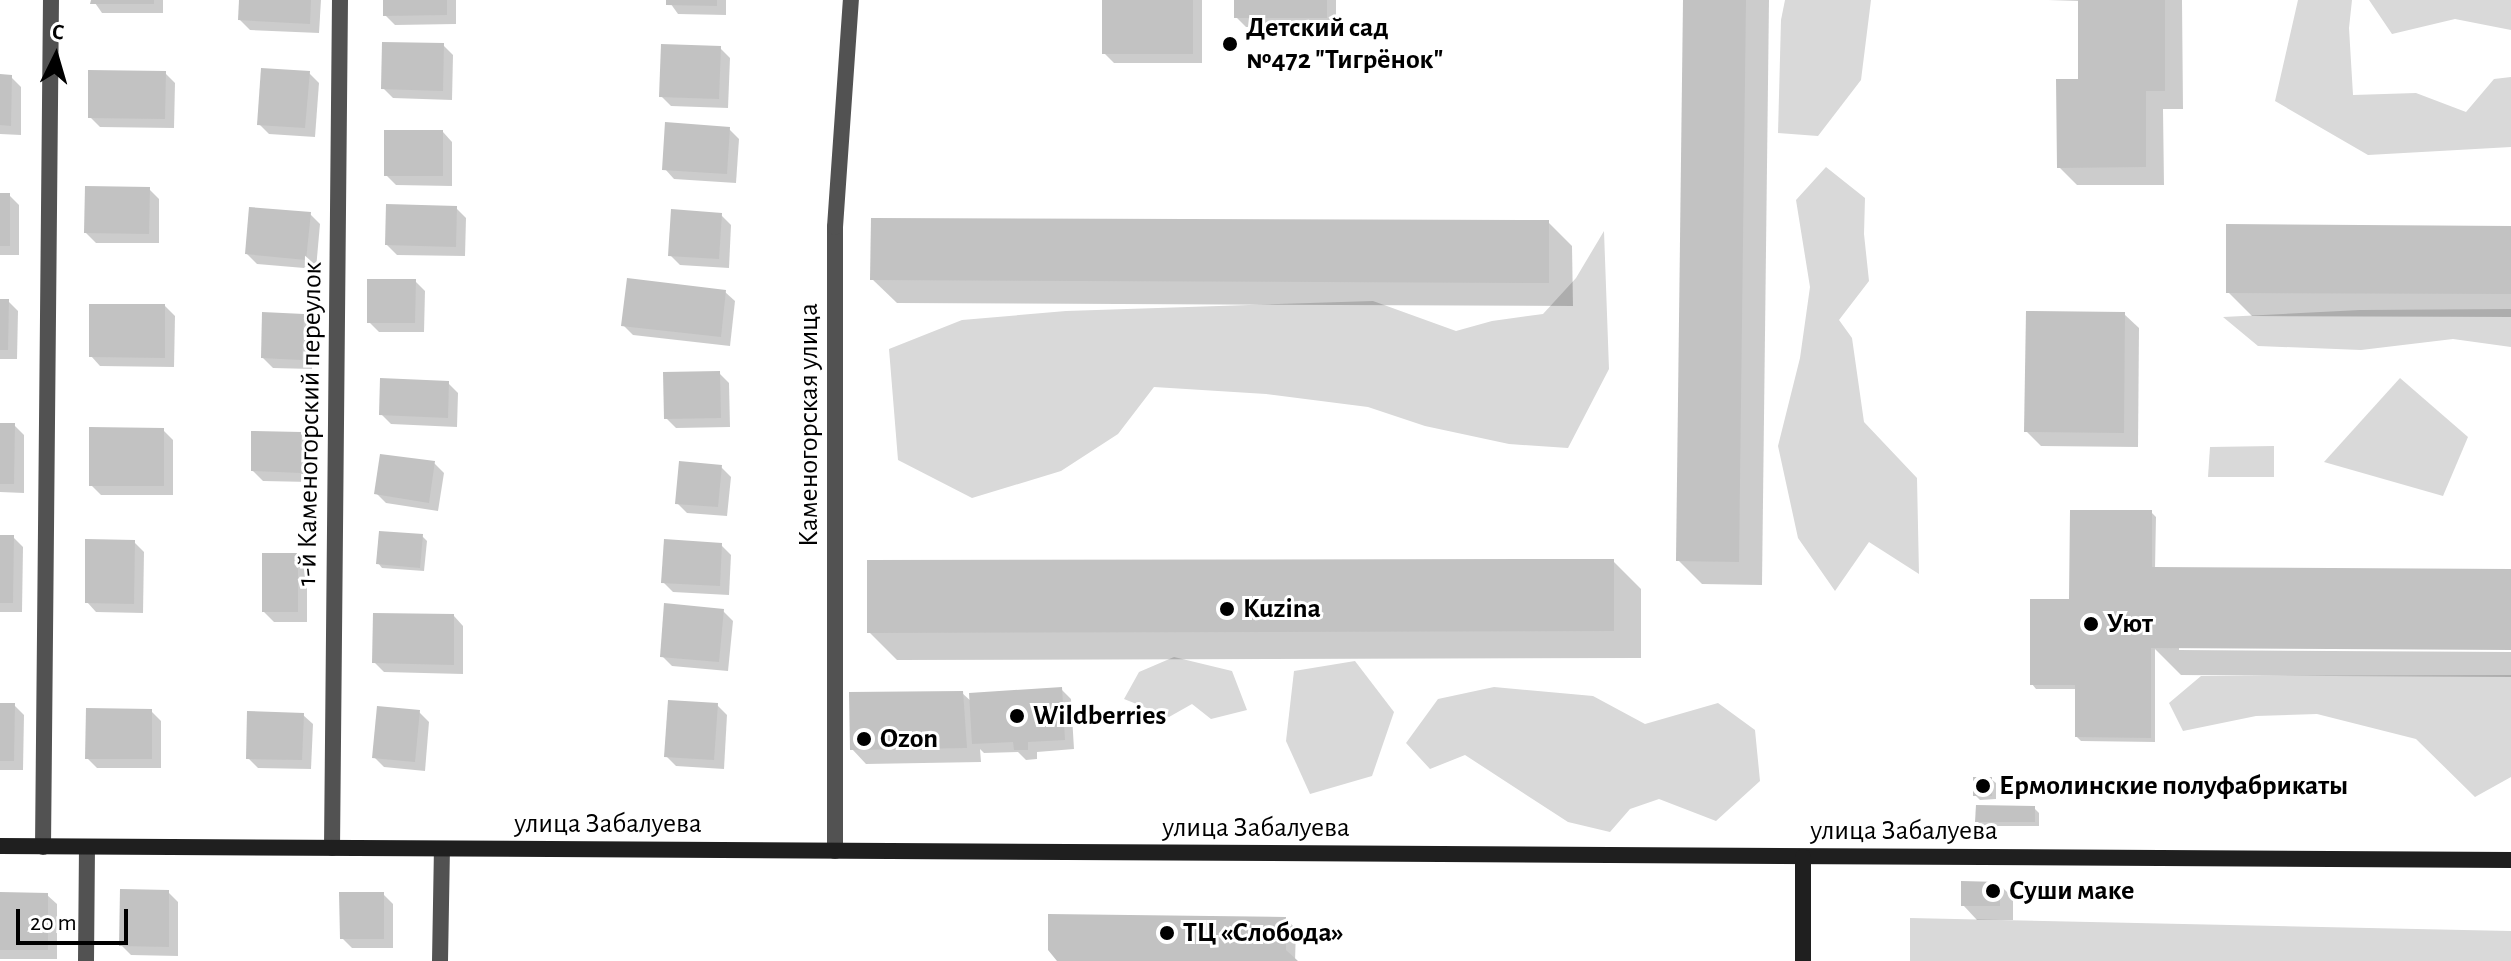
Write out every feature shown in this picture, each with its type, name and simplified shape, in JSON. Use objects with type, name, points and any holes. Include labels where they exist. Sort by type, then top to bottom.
[{"type":"street","points":[[43,847],[51,0]]},
{"type":"street","name":"1-й Каменогорский переулок","points":[[332,848],[340,0]]},
{"type":"street","name":"Каменогорская улица","points":[[835,851],[835,227],[851,0]]},
{"type":"street","name":"улица Забалуева","points":[[0,846],[2511,860]]},
{"type":"street","points":[[86,961],[87,847]]},
{"type":"street","points":[[440,961],[442,849]]},
{"type":"street","points":[[1803,857],[1803,961]]},
{"type":"shaded area","points":[[1785,0],[1871,0],[1861,80],[1818,136],[1778,133],[1781,20]]},
{"type":"shaded area","points":[[2298,0],[2352,0],[2349,28],[2353,95],[2416,93],[2466,112],[2494,79],[2511,77],[2511,147],[2368,155],[2275,101]]},
{"type":"shaded area","points":[[2369,0],[2511,0],[2511,30],[2455,19],[2392,34]]},
{"type":"shaded area","points":[[1826,167],[1865,198],[1864,234],[1869,281],[1839,320],[1852,338],[1864,422],[1917,478],[1919,574],[1869,542],[1835,591],[1798,538],[1778,446],[1800,358],[1810,287],[1796,200]]},
{"type":"shaded area","points":[[1604,231],[1609,369],[1568,448],[1509,444],[1425,426],[1368,407],[1266,394],[1154,387],[1118,434],[1061,471],[972,498],[898,460],[889,349],[962,320],[1066,311],[1373,301],[1456,331],[1492,321],[1543,314],[1576,278]]},
{"type":"shaded area","points":[[2511,309],[2511,347],[2453,339],[2361,350],[2258,346],[2223,317],[2360,310]]},
{"type":"shaded area","points":[[2400,378],[2468,437],[2443,496],[2324,462]]},
{"type":"shaded area","points":[[2274,446],[2274,477],[2208,477],[2210,447]]},
{"type":"shaded area","points":[[1174,657],[1232,671],[1247,710],[1211,719],[1192,704],[1169,717],[1124,699],[1139,672]]},
{"type":"shaded area","points":[[1355,661],[1394,712],[1372,776],[1310,794],[1286,741],[1294,671]]},
{"type":"shaded area","points":[[2511,675],[2511,777],[2475,797],[2416,739],[2317,714],[2256,716],[2183,731],[2169,703],[2201,676]]},
{"type":"shaded area","points":[[1494,687],[1593,696],[1645,724],[1718,703],[1755,730],[1760,781],[1716,821],[1659,799],[1630,809],[1610,832],[1568,822],[1465,755],[1430,769],[1406,743],[1438,699]]},
{"type":"shaded area","points":[[1910,918],[2511,931],[2511,961],[1910,961]]},
{"type":"building","points":[[91,0],[154,0],[154,4],[90,4]]},
{"type":"building","points":[[239,0],[311,0],[310,24],[238,20]]},
{"type":"building","points":[[383,0],[447,0],[447,15],[383,16]]},
{"type":"building","points":[[666,0],[717,0],[717,6],[666,5]]},
{"type":"building","points":[[1102,0],[1193,0],[1193,54],[1102,54]]},
{"type":"building","points":[[1234,0],[1327,0],[1327,18],[1234,18]]},
{"type":"building","points":[[1683,0],[1746,0],[1739,562],[1676,561]]},
{"type":"building","points":[[2078,0],[2165,0],[2165,91],[2146,91],[2146,167],[2057,168],[2056,79],[2078,79]]},
{"type":"building","points":[[382,42],[444,43],[443,91],[381,89]]},
{"type":"building","points":[[661,44],[721,46],[719,99],[659,97]]},
{"type":"building","points":[[261,68],[310,71],[305,128],[257,125]]},
{"type":"building","points":[[88,70],[166,71],[165,119],[88,118]]},
{"type":"building","points":[[0,74],[12,75],[11,126],[0,125]]},
{"type":"building","points":[[665,122],[730,127],[727,174],[662,170]]},
{"type":"building","points":[[384,130],[443,130],[443,176],[384,176]]},
{"type":"building","points":[[85,186],[150,187],[149,234],[84,233]]},
{"type":"building","points":[[0,193],[10,193],[10,246],[0,246]]},
{"type":"building","points":[[386,204],[457,206],[456,247],[385,245]]},
{"type":"building","points":[[249,207],[311,212],[306,260],[245,254]]},
{"type":"building","points":[[671,209],[722,213],[719,259],[668,256]]},
{"type":"building","points":[[871,218],[1549,220],[1549,283],[870,280]]},
{"type":"building","points":[[2226,224],[2511,226],[2511,294],[2226,293]]},
{"type":"building","points":[[627,278],[726,290],[721,337],[621,326]]},
{"type":"building","points":[[367,279],[416,279],[415,323],[367,323]]},
{"type":"building","points":[[0,299],[9,299],[8,350],[0,350]]},
{"type":"building","points":[[89,304],[165,304],[165,358],[89,357]]},
{"type":"building","points":[[2026,311],[2125,312],[2124,433],[2024,432]]},
{"type":"building","points":[[262,312],[304,314],[302,360],[261,358]]},
{"type":"building","points":[[720,371],[721,418],[664,419],[663,372]]},
{"type":"building","points":[[380,378],[449,381],[448,418],[379,415]]},
{"type":"building","points":[[0,423],[15,423],[14,484],[0,484]]},
{"type":"building","points":[[89,427],[164,428],[164,486],[89,486]]},
{"type":"building","points":[[251,431],[301,432],[301,473],[251,471]]},
{"type":"building","points":[[380,454],[435,461],[429,503],[374,494]]},
{"type":"building","points":[[679,461],[722,465],[718,507],[675,504]]},
{"type":"building","points":[[2070,510],[2152,510],[2152,567],[2511,569],[2511,650],[2151,648],[2151,738],[2075,737],[2075,685],[2030,685],[2030,599],[2069,599]]},
{"type":"building","points":[[379,531],[423,534],[420,568],[376,564]]},
{"type":"building","points":[[0,535],[14,535],[13,603],[0,603]]},
{"type":"building","points":[[85,539],[135,540],[134,604],[85,603]]},
{"type":"building","points":[[664,539],[722,543],[720,586],[661,583]]},
{"type":"building","points":[[262,553],[298,553],[298,612],[262,612]]},
{"type":"building","points":[[1614,559],[1614,631],[867,633],[867,560]]},
{"type":"building","points":[[664,603],[724,609],[719,662],[660,657]]},
{"type":"building","points":[[373,613],[454,614],[454,665],[372,663]]},
{"type":"building","name":"Wildberries","points":[[1062,687],[1065,740],[1028,742],[1028,750],[1014,750],[1013,742],[972,744],[969,693]]},
{"type":"building","points":[[963,691],[967,748],[850,750],[849,692]]},
{"type":"building","points":[[668,700],[718,703],[714,760],[664,757]]},
{"type":"building","points":[[0,703],[15,703],[14,761],[0,761]]},
{"type":"building","points":[[377,706],[420,710],[415,762],[372,758]]},
{"type":"building","points":[[86,708],[152,709],[152,759],[85,759]]},
{"type":"building","points":[[247,711],[304,713],[302,760],[246,759]]},
{"type":"building","name":"Ермолинские полуфабрикаты","points":[[1973,777],[1992,777],[1992,796],[1973,796]]},
{"type":"building","points":[[1976,805],[2035,806],[2035,822],[1975,822]]},
{"type":"building","points":[[1961,881],[2000,882],[2000,906],[1961,906]]},
{"type":"building","points":[[120,889],[169,890],[169,947],[119,946]]},
{"type":"building","points":[[0,892],[48,893],[48,950],[0,950]]},
{"type":"building","points":[[339,892],[384,892],[384,939],[340,939]]},
{"type":"building","name":"ТЦ «Слобода»","points":[[1048,914],[1286,917],[1286,950],[1298,961],[1057,961],[1048,950]]},
{"type":"place","name":"Детский сад №472 \"Тигрёнок\"","points":[[1230,44]]},
{"type":"place","name":"Kuzina","points":[[1227,609]]},
{"type":"place","name":"Уют","points":[[2091,624]]},
{"type":"place","name":"Wildberries","points":[[1017,716]]},
{"type":"place","name":"Ozon","points":[[864,739]]},
{"type":"place","name":"Ермолинские полуфабрикаты","points":[[1983,786]]},
{"type":"place","name":"Суши маке","points":[[1993,891]]},
{"type":"place","name":"ТЦ «Слобода»","points":[[1167,933]]}]
